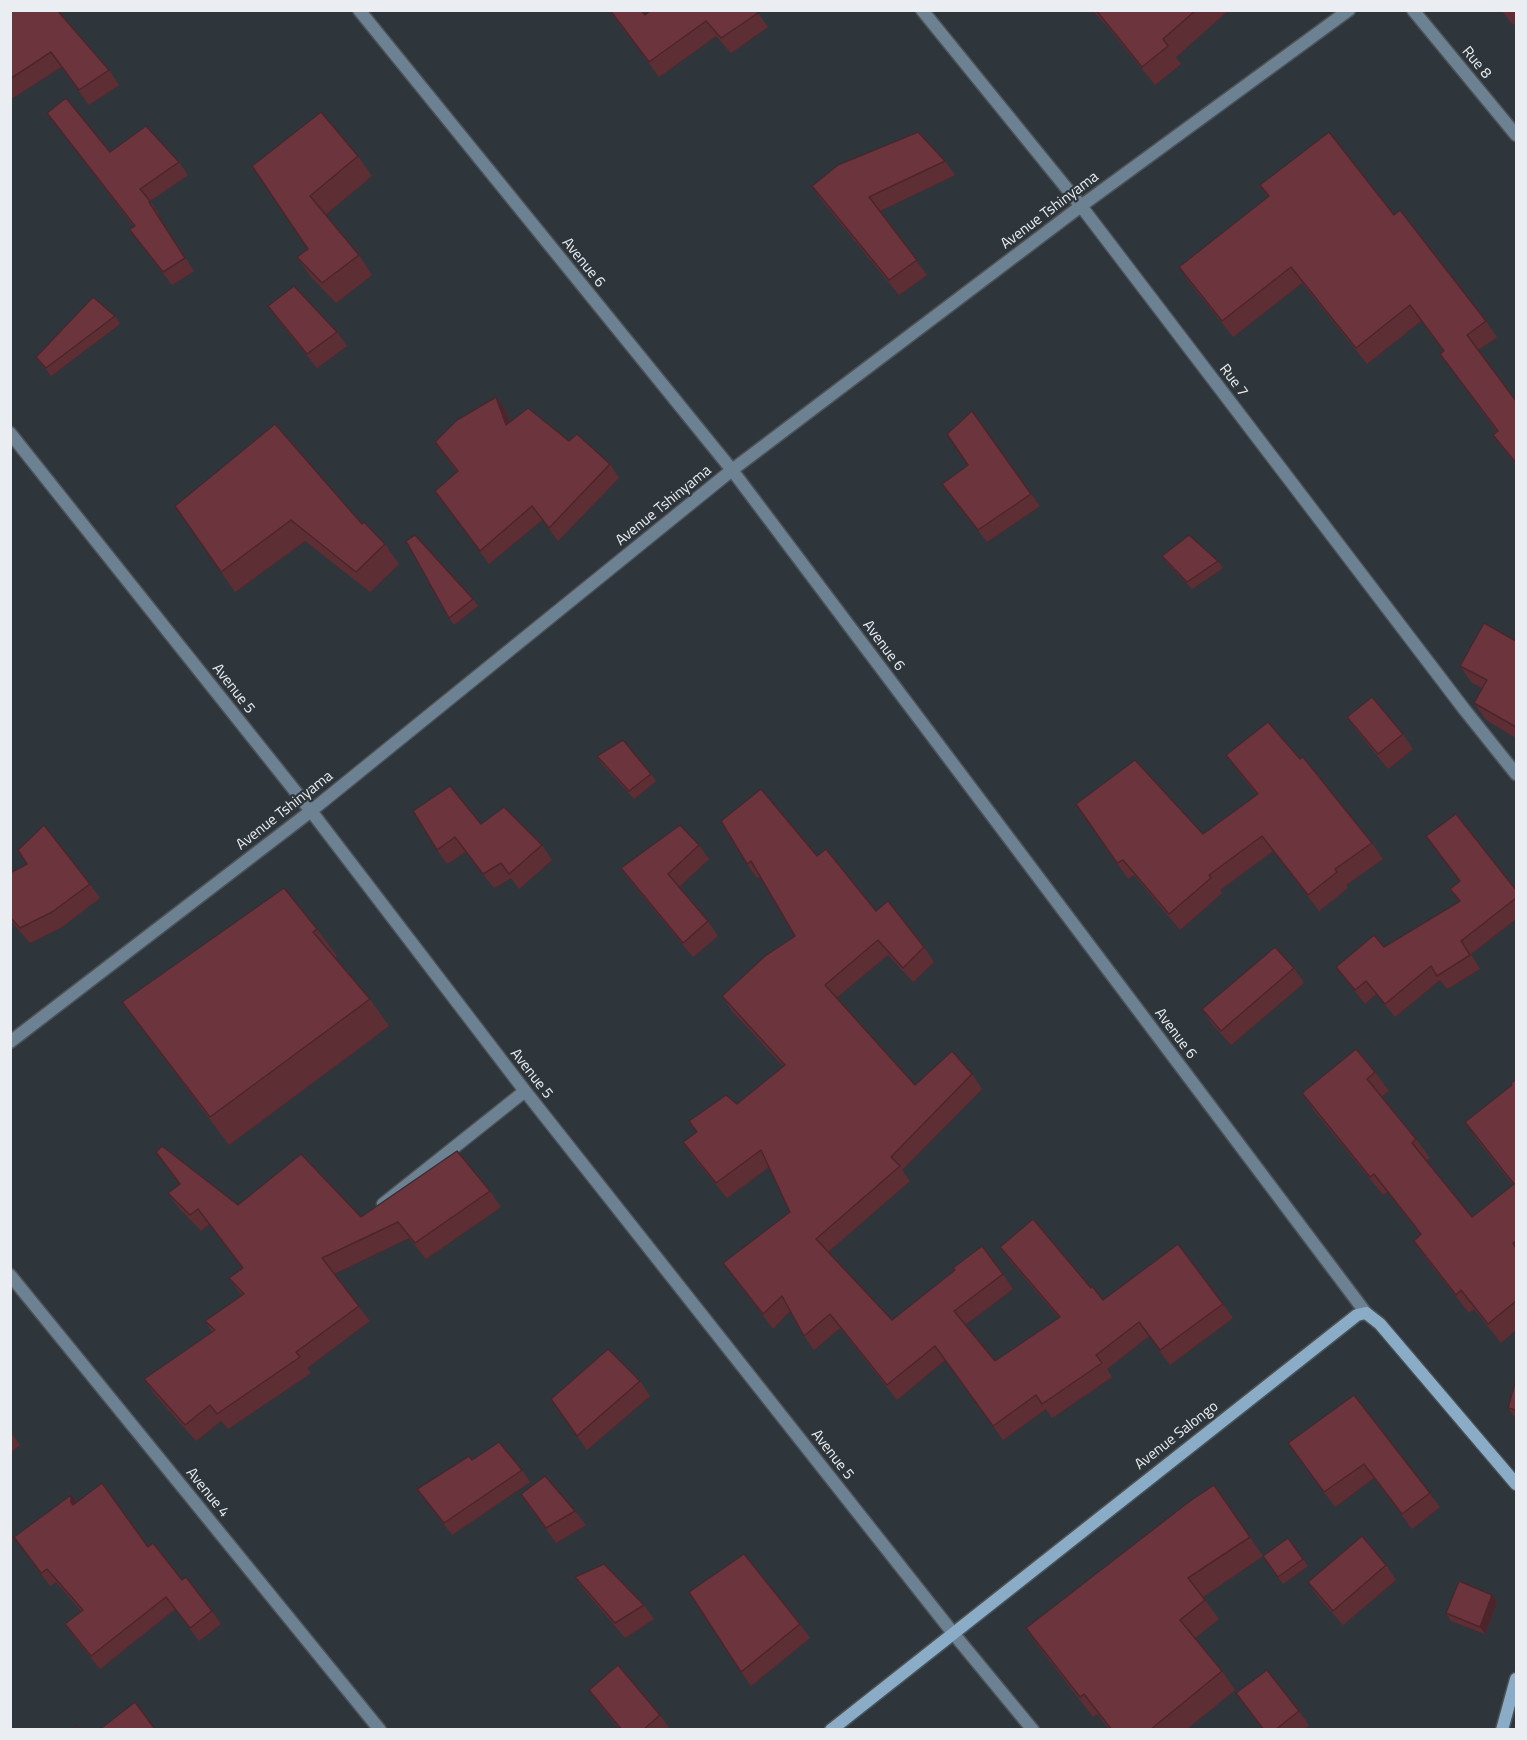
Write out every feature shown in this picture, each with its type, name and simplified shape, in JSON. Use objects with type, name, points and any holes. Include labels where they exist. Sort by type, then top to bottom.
[{"type":"street","name":"Avenue 6","points":[[359,10],[732,470],[1366,1313]]},
{"type":"street","name":"Rue 7","points":[[922,10],[1081,206],[1516,774]]},
{"type":"street","name":"Avenue Tshinyama","points":[[10,1041],[311,811],[732,470],[1081,206],[1348,10]]},
{"type":"street","name":"Rue 8","points":[[1413,10],[1516,135]]},
{"type":"street","name":"Avenue 5","points":[[10,433],[311,811],[525,1091],[953,1633],[1033,1730]]},
{"type":"street","points":[[377,1208],[525,1091]]},
{"type":"street","name":"Avenue 4","points":[[10,1275],[380,1730]]},
{"type":"street","points":[[1366,1313],[1380,1324],[1516,1484]]},
{"type":"street","name":"Avenue Salongo","points":[[831,1730],[1350,1319],[1366,1313]]},
{"type":"street","points":[[1502,1730],[1516,1680]]},
{"type":"building","points":[[10,10],[57,10],[109,70],[79,90],[51,52],[10,79]]},
{"type":"building","points":[[610,10],[641,10],[645,15],[651,10],[755,10],[758,13],[721,38],[706,21],[649,62]]},
{"type":"building","points":[[1096,10],[1196,10],[1163,39],[1168,46],[1142,67]]},
{"type":"building","points":[[66,98],[110,152],[146,126],[179,162],[140,189],[150,201],[185,258],[163,272],[129,229],[135,226],[47,113]]},
{"type":"building","points":[[321,112],[358,156],[310,196],[359,255],[322,283],[297,257],[308,249],[252,166]]},
{"type":"building","points":[[918,132],[945,161],[869,197],[917,260],[889,280],[812,186],[838,165]]},
{"type":"building","points":[[1329,132],[1394,215],[1400,210],[1486,321],[1467,335],[1516,401],[1516,463],[1493,435],[1498,431],[1440,354],[1444,351],[1410,305],[1356,348],[1291,267],[1222,321],[1179,267],[1269,196],[1260,185]]},
{"type":"building","points":[[294,286],[337,332],[307,354],[268,306]]},
{"type":"building","points":[[93,297],[115,316],[46,368],[36,357]]},
{"type":"building","points":[[496,397],[506,425],[528,408],[569,441],[577,434],[610,464],[549,528],[532,506],[480,551],[435,491],[458,471],[435,442],[457,420]]},
{"type":"building","points":[[972,411],[1031,494],[978,530],[942,484],[968,465],[947,434]]},
{"type":"building","points":[[275,424],[362,524],[364,522],[385,544],[356,572],[291,520],[221,572],[175,506]]},
{"type":"building","points":[[415,535],[473,599],[449,618],[406,541]]},
{"type":"building","points":[[1189,535],[1218,561],[1187,582],[1162,556]]},
{"type":"building","points":[[1484,623],[1516,641],[1516,727],[1474,703],[1487,680],[1460,666]]},
{"type":"building","points":[[1372,697],[1403,734],[1378,754],[1347,717]]},
{"type":"building","points":[[1268,722],[1300,759],[1303,757],[1372,843],[1335,869],[1337,872],[1308,895],[1262,836],[1209,875],[1211,878],[1169,914],[1123,860],[1117,863],[1076,804],[1135,760],[1203,834],[1258,794],[1226,755]]},
{"type":"building","points":[[623,740],[651,774],[629,791],[597,756]]},
{"type":"building","points":[[450,786],[481,824],[504,807],[542,845],[509,874],[501,863],[483,874],[455,837],[437,850],[413,811]]},
{"type":"building","points":[[761,789],[817,856],[826,849],[876,911],[888,901],[924,947],[903,968],[878,940],[825,985],[915,1085],[952,1051],[972,1074],[891,1157],[900,1166],[816,1239],[892,1320],[982,1246],[1003,1274],[954,1311],[995,1361],[1060,1317],[1000,1247],[1033,1219],[1103,1300],[1178,1244],[1223,1304],[1160,1350],[1139,1322],[1096,1355],[1102,1363],[1042,1404],[1036,1395],[993,1426],[935,1346],[887,1385],[830,1314],[804,1336],[782,1296],[763,1314],[723,1263],[790,1212],[761,1150],[716,1183],[683,1142],[697,1132],[689,1121],[726,1095],[737,1104],[785,1065],[722,996],[765,956],[795,936],[751,861],[747,864],[721,821]]},
{"type":"building","points":[[1456,814],[1516,890],[1516,898],[1461,941],[1470,955],[1437,976],[1431,966],[1385,1004],[1366,981],[1355,990],[1336,967],[1374,935],[1384,947],[1460,901],[1450,889],[1460,881],[1426,836]]},
{"type":"building","points":[[44,825],[90,884],[52,912],[20,928],[10,917],[10,873],[27,864],[18,850]]},
{"type":"building","points":[[680,825],[699,845],[668,874],[708,921],[683,943],[621,868]]},
{"type":"building","points":[[284,888],[317,929],[313,932],[370,999],[210,1117],[122,1002]]},
{"type":"building","points":[[1275,947],[1294,968],[1221,1031],[1202,1009]]},
{"type":"building","points":[[1356,1049],[1375,1072],[1367,1079],[1416,1139],[1412,1143],[1472,1217],[1514,1184],[1465,1122],[1512,1085],[1511,1083],[1516,1079],[1516,1241],[1513,1243],[1516,1248],[1516,1301],[1488,1324],[1461,1290],[1456,1295],[1414,1241],[1421,1234],[1374,1174],[1370,1177],[1302,1093]]},
{"type":"building","points":[[162,1146],[238,1205],[301,1154],[361,1217],[457,1151],[490,1191],[415,1243],[398,1222],[322,1258],[359,1306],[296,1352],[300,1357],[217,1414],[210,1405],[185,1425],[144,1379],[215,1330],[205,1321],[244,1294],[229,1278],[243,1268],[198,1209],[190,1215],[168,1193],[180,1184],[156,1152]]},
{"type":"building","points":[[608,1349],[640,1381],[577,1436],[551,1399]]},
{"type":"building","points":[[1516,1379],[1516,1410],[1508,1408]]},
{"type":"building","points":[[1354,1395],[1430,1493],[1402,1514],[1364,1464],[1324,1492],[1288,1443]]},
{"type":"building","points":[[499,1442],[522,1470],[444,1523],[417,1489],[469,1456],[472,1460]]},
{"type":"building","points":[[545,1476],[575,1511],[546,1528],[521,1494]]},
{"type":"building","points":[[102,1483],[148,1547],[153,1543],[182,1580],[186,1577],[212,1611],[190,1628],[166,1597],[91,1656],[65,1624],[83,1610],[47,1569],[41,1573],[14,1537],[71,1495],[73,1505]]},
{"type":"building","points":[[1214,1485],[1250,1537],[1188,1578],[1205,1600],[1180,1620],[1222,1671],[1150,1730],[1112,1730],[1084,1694],[1080,1697],[1026,1628]]},
{"type":"building","points":[[1362,1536],[1386,1565],[1333,1611],[1308,1582]]},
{"type":"building","points":[[1288,1538],[1303,1559],[1278,1577],[1263,1556]]},
{"type":"building","points":[[744,1554],[800,1624],[741,1672],[689,1592]]},
{"type":"building","points":[[604,1564],[644,1605],[615,1623],[575,1577]]},
{"type":"building","points":[[1459,1581],[1492,1595],[1480,1627],[1446,1613]]},
{"type":"building","points":[[618,1665],[660,1715],[643,1730],[622,1730],[589,1690]]},
{"type":"building","points":[[1267,1670],[1299,1711],[1275,1730],[1264,1730],[1236,1693]]},
{"type":"building","points":[[135,1702],[154,1728],[153,1730],[99,1730]]}]
